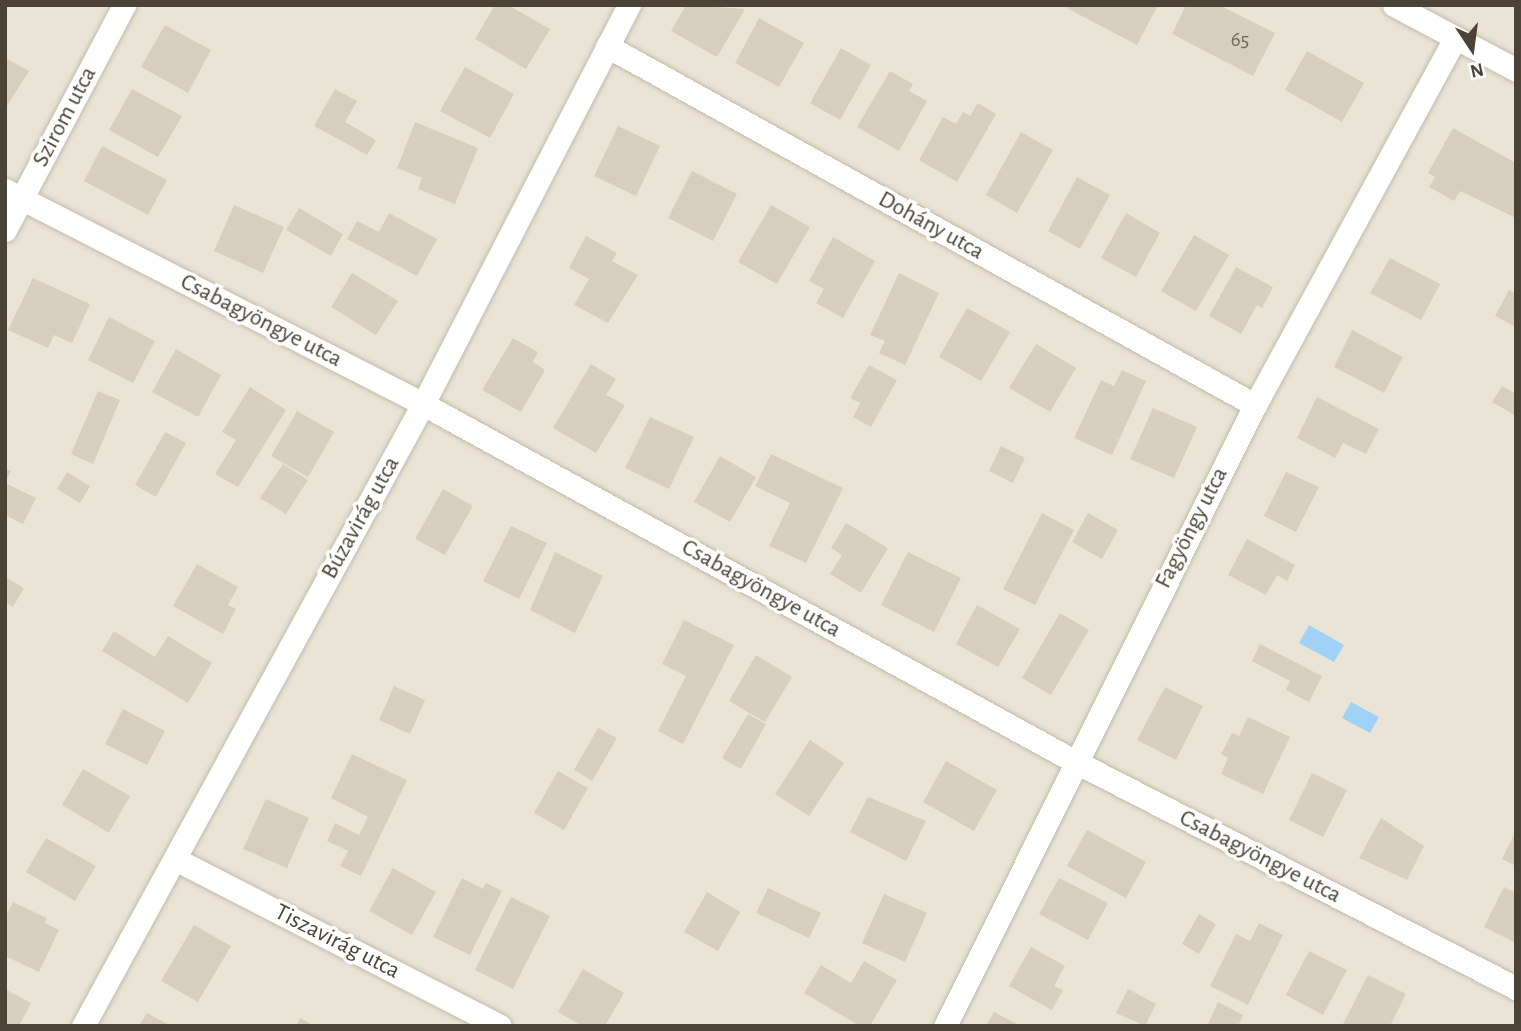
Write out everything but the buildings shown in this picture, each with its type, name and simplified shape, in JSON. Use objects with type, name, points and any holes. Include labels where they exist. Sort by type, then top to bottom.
[{"type":"street","name":"Szirom utca","points":[[5,230],[13,194],[124,5]]},
{"type":"street","name":"Búzavirág utca","points":[[83,1026],[423,404],[629,5]]},
{"type":"street","points":[[1394,5],[1516,70]]},
{"type":"street","name":"Fagyöngy utca","points":[[945,1026],[1074,761],[1255,405],[1455,38]]},
{"type":"street","name":"Dohány utca","points":[[607,46],[1255,405]]},
{"type":"street","name":"Csabagyöngye utca","points":[[13,194],[423,404],[1074,761],[1516,988]]},
{"type":"street","name":"Tiszavirág utca","points":[[175,859],[500,1026]]},
{"type":"shaded area","points":[[5,5],[1516,5],[1516,1026],[5,1026]]},
{"type":"water","points":[[1309,625],[1344,645],[1334,662],[1299,643]]},
{"type":"water","points":[[1351,702],[1379,717],[1370,733],[1342,718]]}]
